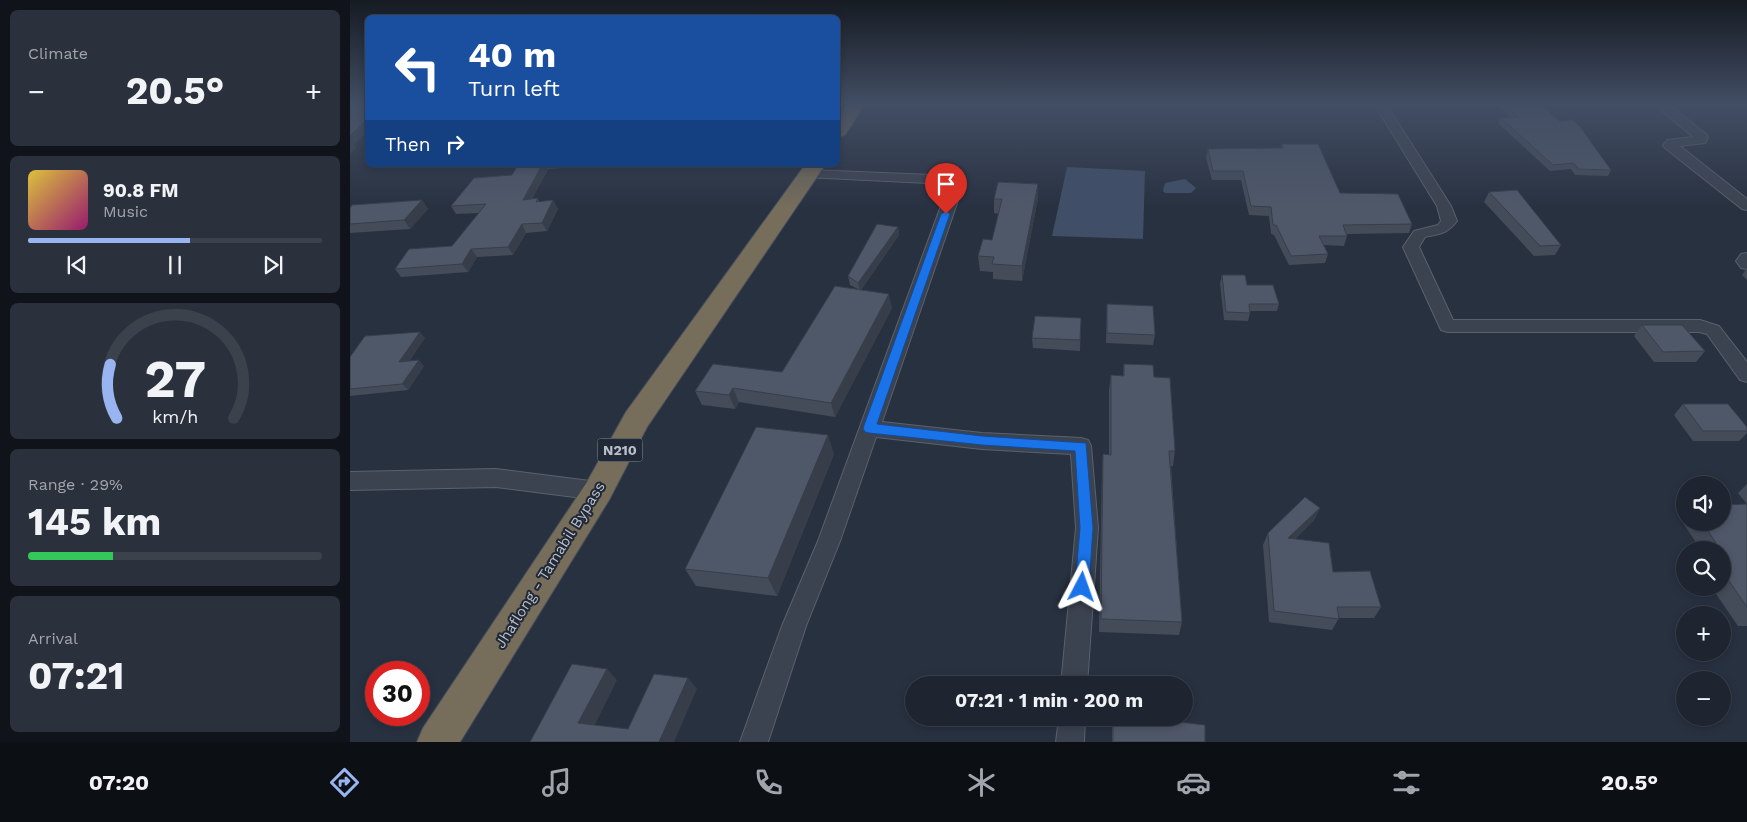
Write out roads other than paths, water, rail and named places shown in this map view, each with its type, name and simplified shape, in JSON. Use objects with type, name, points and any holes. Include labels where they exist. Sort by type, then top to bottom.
[{"type":"highway","name":"Jhaflong - Tamabil Bypass","points":[[437,742],[598,492],[636,420],[812,169]]},
{"type":"street","points":[[1402,139],[1444,206],[1449,221],[1443,228],[1419,234],[1411,246],[1446,326],[1700,326],[1713,330],[1747,375]]},
{"type":"street","points":[[1700,139],[1672,143],[1670,145],[1747,206]]},
{"type":"street","points":[[754,742],[794,626],[829,541],[958,180],[812,169]]},
{"type":"street","points":[[1747,258],[1744,261],[1747,264]]},
{"type":"street","points":[[869,428],[982,441],[1081,446],[1087,528],[1075,676]]},
{"type":"street","points":[[350,481],[496,478],[598,492]]},
{"type":"street","points":[[1070,742],[1071,726]]},
{"type":"water","points":[[1067,167],[1145,171],[1143,239],[1052,236]]},
{"type":"water","points":[[1185,179],[1196,188],[1191,193],[1165,193],[1163,191],[1165,183]]}]
